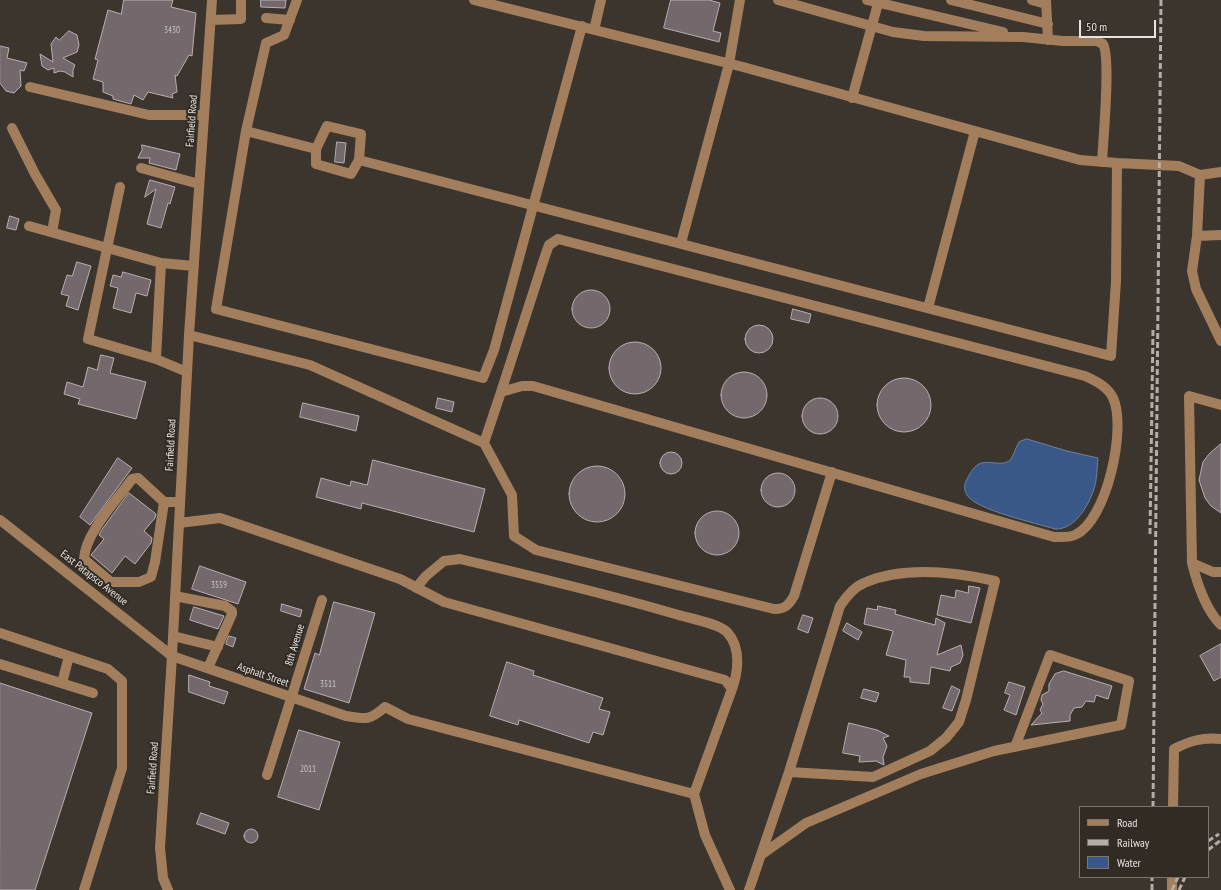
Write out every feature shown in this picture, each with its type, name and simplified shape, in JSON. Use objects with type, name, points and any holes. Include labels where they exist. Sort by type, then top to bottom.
[{"type":"street","name":"Fairfield Road","points":[[168,890],[163,878],[160,848],[189,335],[212,0]]},
{"type":"street","points":[[211,20],[241,19],[241,0]]},
{"type":"street","points":[[297,0],[284,35],[266,43],[246,131],[216,309],[483,378],[494,350],[582,26]]},
{"type":"street","points":[[474,0],[501,3],[594,30],[729,64],[1080,160],[1179,166],[1200,175],[1221,172]]},
{"type":"street","points":[[594,30],[601,0]]},
{"type":"street","points":[[681,243],[729,64],[740,0]]},
{"type":"street","points":[[778,0],[893,32],[924,36],[1023,37],[1048,40],[1097,41],[1105,47],[1106,82],[1102,162]]},
{"type":"street","points":[[867,0],[1023,37]]},
{"type":"street","points":[[951,0],[1048,24]]},
{"type":"street","points":[[1032,0],[1046,2],[1048,40]]},
{"type":"street","points":[[852,98],[878,2]]},
{"type":"street","points":[[266,18],[290,20]]},
{"type":"street","points":[[30,87],[149,115],[204,115]]},
{"type":"street","points":[[327,126],[361,134],[359,160],[352,174],[316,164],[316,149],[327,126]]},
{"type":"street","points":[[12,128],[35,174],[56,210],[52,232]]},
{"type":"street","points":[[246,131],[316,149]]},
{"type":"street","points":[[928,308],[975,131]]},
{"type":"street","points":[[359,160],[1111,356],[1116,281],[1117,163]]},
{"type":"street","points":[[141,168],[200,184]]},
{"type":"street","points":[[1200,175],[1197,236],[1192,271],[1196,289],[1221,341]]},
{"type":"street","points":[[120,187],[88,339],[156,359],[187,372]]},
{"type":"street","points":[[29,226],[107,246],[161,263],[194,266]]},
{"type":"street","points":[[1197,236],[1221,235]]},
{"type":"street","points":[[484,443],[549,244],[558,239],[1086,376],[1108,390],[1113,398],[1119,416],[1112,470],[1107,491],[1096,512],[1085,527],[1076,535],[1054,537],[533,386],[522,386],[501,392]]},
{"type":"street","points":[[156,359],[161,263]]},
{"type":"street","points":[[189,335],[310,364],[484,443],[512,495],[514,536],[536,550],[774,609],[783,609],[788,605],[794,596],[832,472]]},
{"type":"street","points":[[1221,405],[1188,396],[1192,563],[1196,578],[1215,619],[1221,625]]},
{"type":"street","points":[[164,502],[155,562],[151,576],[140,582],[111,582],[84,559],[84,548],[95,530],[132,479],[138,478],[164,502],[180,502]]},
{"type":"street","points":[[179,523],[220,518],[400,579],[444,602],[725,680],[732,689],[731,692]]},
{"type":"street","name":"East Patapsco Avenue","points":[[0,520],[172,656]]},
{"type":"street","points":[[416,588],[426,576],[444,561],[460,559],[631,601],[709,624],[726,632],[737,650],[737,678],[694,794],[705,835],[730,890]]},
{"type":"street","points":[[1192,563],[1213,572],[1221,572]]},
{"type":"street","points":[[749,890],[789,772],[840,606],[847,595],[863,583],[880,578],[914,573],[946,573],[995,581],[966,700],[959,722],[946,738],[930,751],[873,777],[789,772]]},
{"type":"street","points":[[175,596],[225,606],[232,611],[208,668]]},
{"type":"street","name":"8th Avenue","points":[[267,775],[322,600]]},
{"type":"street","points":[[0,633],[108,669],[122,681],[122,768],[84,890]]},
{"type":"street","points":[[173,636],[218,647]]},
{"type":"street","points":[[762,855],[806,823],[833,810],[921,774],[958,761],[1015,747],[1121,725],[1129,681],[1050,655],[1015,747]]},
{"type":"street","points":[[62,683],[69,656]]},
{"type":"street","name":"Asphalt Street","points":[[172,656],[346,716],[366,720],[372,718],[385,707],[408,719],[694,794]]},
{"type":"street","points":[[0,664],[93,693]]},
{"type":"street","points":[[1173,806],[1174,749],[1192,740],[1208,738],[1221,739]]},
{"type":"street","points":[[1172,878],[1172,890]]},
{"type":"water","points":[[1027,439],[1067,451],[1098,458],[1096,482],[1088,503],[1074,522],[1068,526],[1055,529],[994,511],[973,501],[966,493],[965,483],[975,467],[979,464],[987,462],[1008,462],[1019,442]]},
{"type":"building","points":[[124,0],[173,0],[171,7],[196,13],[192,56],[189,55],[177,76],[175,75],[177,92],[172,94],[173,98],[148,92],[143,100],[134,95],[131,104],[113,99],[113,96],[103,92],[103,82],[93,79],[98,60],[95,59],[108,10],[121,14]]},
{"type":"building","points":[[261,0],[286,0],[285,8],[261,7]]},
{"type":"building","points":[[671,0],[709,0],[720,3],[713,31],[721,33],[719,42],[664,28]]},
{"type":"building","points":[[69,31],[77,35],[79,45],[77,52],[63,58],[75,65],[73,77],[65,72],[60,71],[54,73],[54,68],[48,70],[42,66],[40,54],[53,62],[51,44],[56,37],[59,40]]},
{"type":"building","points":[[0,46],[9,48],[7,58],[27,63],[24,71],[20,70],[21,86],[14,93],[6,91],[0,83]]},
{"type":"building","points":[[337,142],[346,143],[344,163],[335,162]]},
{"type":"building","points":[[142,145],[180,154],[176,170],[149,163],[150,158],[138,158],[142,150]]},
{"type":"building","points":[[150,180],[175,187],[170,204],[168,203],[161,228],[147,224],[156,189],[145,197]]},
{"type":"building","points":[[10,216],[19,219],[16,230],[7,228]]},
{"type":"building","points":[[77,262],[91,266],[78,310],[66,306],[69,296],[61,294],[67,275],[72,276]]},
{"type":"building","points":[[123,272],[151,280],[147,296],[136,293],[131,313],[113,308],[118,288],[110,286],[113,275],[121,277]]},
{"type":"building","points":[[587,290],[595,290],[602,293],[607,298],[610,309],[607,320],[602,325],[595,328],[587,328],[580,325],[575,320],[572,313],[572,305],[575,298],[580,293]]},
{"type":"building","points":[[793,309],[811,314],[809,323],[791,319]]},
{"type":"building","points":[[759,325],[769,329],[773,339],[769,349],[759,353],[749,349],[745,339],[749,329]]},
{"type":"building","points":[[635,342],[649,346],[657,354],[661,368],[657,382],[649,390],[635,394],[621,390],[613,382],[609,368],[613,354],[621,346]]},
{"type":"building","points":[[101,355],[114,358],[110,373],[146,382],[136,419],[78,404],[80,399],[64,394],[67,382],[83,387],[88,367],[97,370]]},
{"type":"building","points":[[749,372],[761,378],[766,386],[766,404],[761,412],[753,417],[739,418],[727,412],[722,404],[721,390],[727,378],[735,373]]},
{"type":"building","points":[[904,378],[914,380],[923,386],[929,395],[931,405],[929,415],[923,424],[914,430],[904,432],[894,430],[885,424],[879,415],[877,405],[879,395],[885,386],[894,380]]},
{"type":"building","points":[[438,398],[454,402],[452,412],[436,408]]},
{"type":"building","points":[[820,398],[833,403],[838,416],[833,429],[820,434],[807,429],[802,416],[807,403]]},
{"type":"building","points":[[303,403],[359,416],[356,431],[300,417]]},
{"type":"building","points":[[1221,444],[1221,513],[1211,506],[1205,498],[1199,480],[1203,462],[1209,454]]},
{"type":"building","points":[[671,452],[679,455],[682,463],[679,471],[671,474],[663,471],[660,463],[663,455]]},
{"type":"building","points":[[118,458],[132,468],[90,525],[80,517]]},
{"type":"building","points":[[373,460],[485,489],[474,532],[362,503],[361,509],[316,497],[321,478],[350,486],[351,481],[367,485]]},
{"type":"building","points":[[591,466],[603,466],[617,474],[625,488],[623,505],[617,514],[603,522],[591,522],[581,517],[574,510],[569,500],[569,488],[574,478],[581,471]]},
{"type":"building","points":[[775,473],[781,473],[790,478],[794,484],[794,496],[790,502],[781,507],[775,507],[766,502],[761,493],[761,487],[766,478]]},
{"type":"building","points":[[129,493],[156,514],[155,518],[144,531],[152,538],[151,543],[135,564],[125,556],[112,573],[91,555],[104,539],[99,535],[101,531]]},
{"type":"building","points":[[717,511],[729,515],[735,521],[739,533],[735,545],[729,551],[717,555],[705,551],[699,545],[695,533],[699,521],[705,515]]},
{"type":"building","points":[[200,566],[246,582],[238,604],[192,589]]},
{"type":"building","points":[[969,586],[980,588],[971,623],[937,615],[941,595],[955,598],[956,590],[968,593]]},
{"type":"building","points":[[334,602],[375,613],[349,703],[304,689],[315,653],[319,655]]},
{"type":"building","points":[[282,604],[302,610],[300,617],[281,611]]},
{"type":"building","points":[[878,606],[896,610],[895,614],[935,625],[936,618],[945,623],[937,655],[961,645],[963,655],[960,663],[951,667],[950,671],[931,667],[929,684],[910,682],[910,677],[904,677],[906,660],[886,655],[893,631],[864,624],[867,608],[877,610]]},
{"type":"building","points":[[194,607],[224,616],[218,629],[190,620]]},
{"type":"building","points":[[803,615],[813,618],[808,633],[798,629]]},
{"type":"building","points":[[847,623],[862,632],[858,640],[843,631]]},
{"type":"building","points":[[229,636],[236,638],[233,647],[226,644]]},
{"type":"building","points":[[1221,644],[1221,677],[1214,681],[1200,656]]},
{"type":"building","points":[[507,662],[534,671],[533,675],[603,698],[599,709],[610,712],[603,735],[593,732],[589,743],[519,720],[518,725],[490,716]]},
{"type":"building","points":[[1064,671],[1112,686],[1108,699],[1096,695],[1094,702],[1086,701],[1082,707],[1074,708],[1070,715],[1070,721],[1031,725],[1042,713],[1040,710],[1043,704],[1041,700],[1042,695],[1049,691],[1049,684],[1055,674]]},
{"type":"building","points":[[189,675],[210,682],[209,686],[228,692],[224,704],[189,692]]},
{"type":"building","points":[[1009,682],[1025,687],[1016,715],[1004,710],[1010,695],[1005,693]]},
{"type":"building","points":[[0,683],[92,713],[35,890],[0,890]]},
{"type":"building","points":[[952,686],[960,690],[952,711],[943,708]]},
{"type":"building","points":[[864,689],[879,693],[876,702],[861,698]]},
{"type":"building","points":[[849,723],[877,730],[889,736],[883,738],[887,746],[883,757],[884,765],[876,761],[859,762],[860,756],[843,753]]},
{"type":"building","points":[[299,730],[340,742],[319,810],[278,797]]},
{"type":"building","points":[[201,813],[229,823],[225,834],[197,824]]},
{"type":"building","points":[[248,829],[254,829],[258,833],[258,839],[254,843],[248,843],[244,839],[244,833]]},
{"type":"railway","points":[[1153,806],[1161,0]]},
{"type":"railway","points":[[1150,534],[1153,329]]},
{"type":"railway","points":[[1209,840],[1219,834]]},
{"type":"railway","points":[[1209,849],[1221,840]]},
{"type":"railway","points":[[1152,878],[1152,890]]},
{"type":"railway","points":[[1172,890],[1178,878]]},
{"type":"railway","points":[[1179,890],[1185,878]]}]
